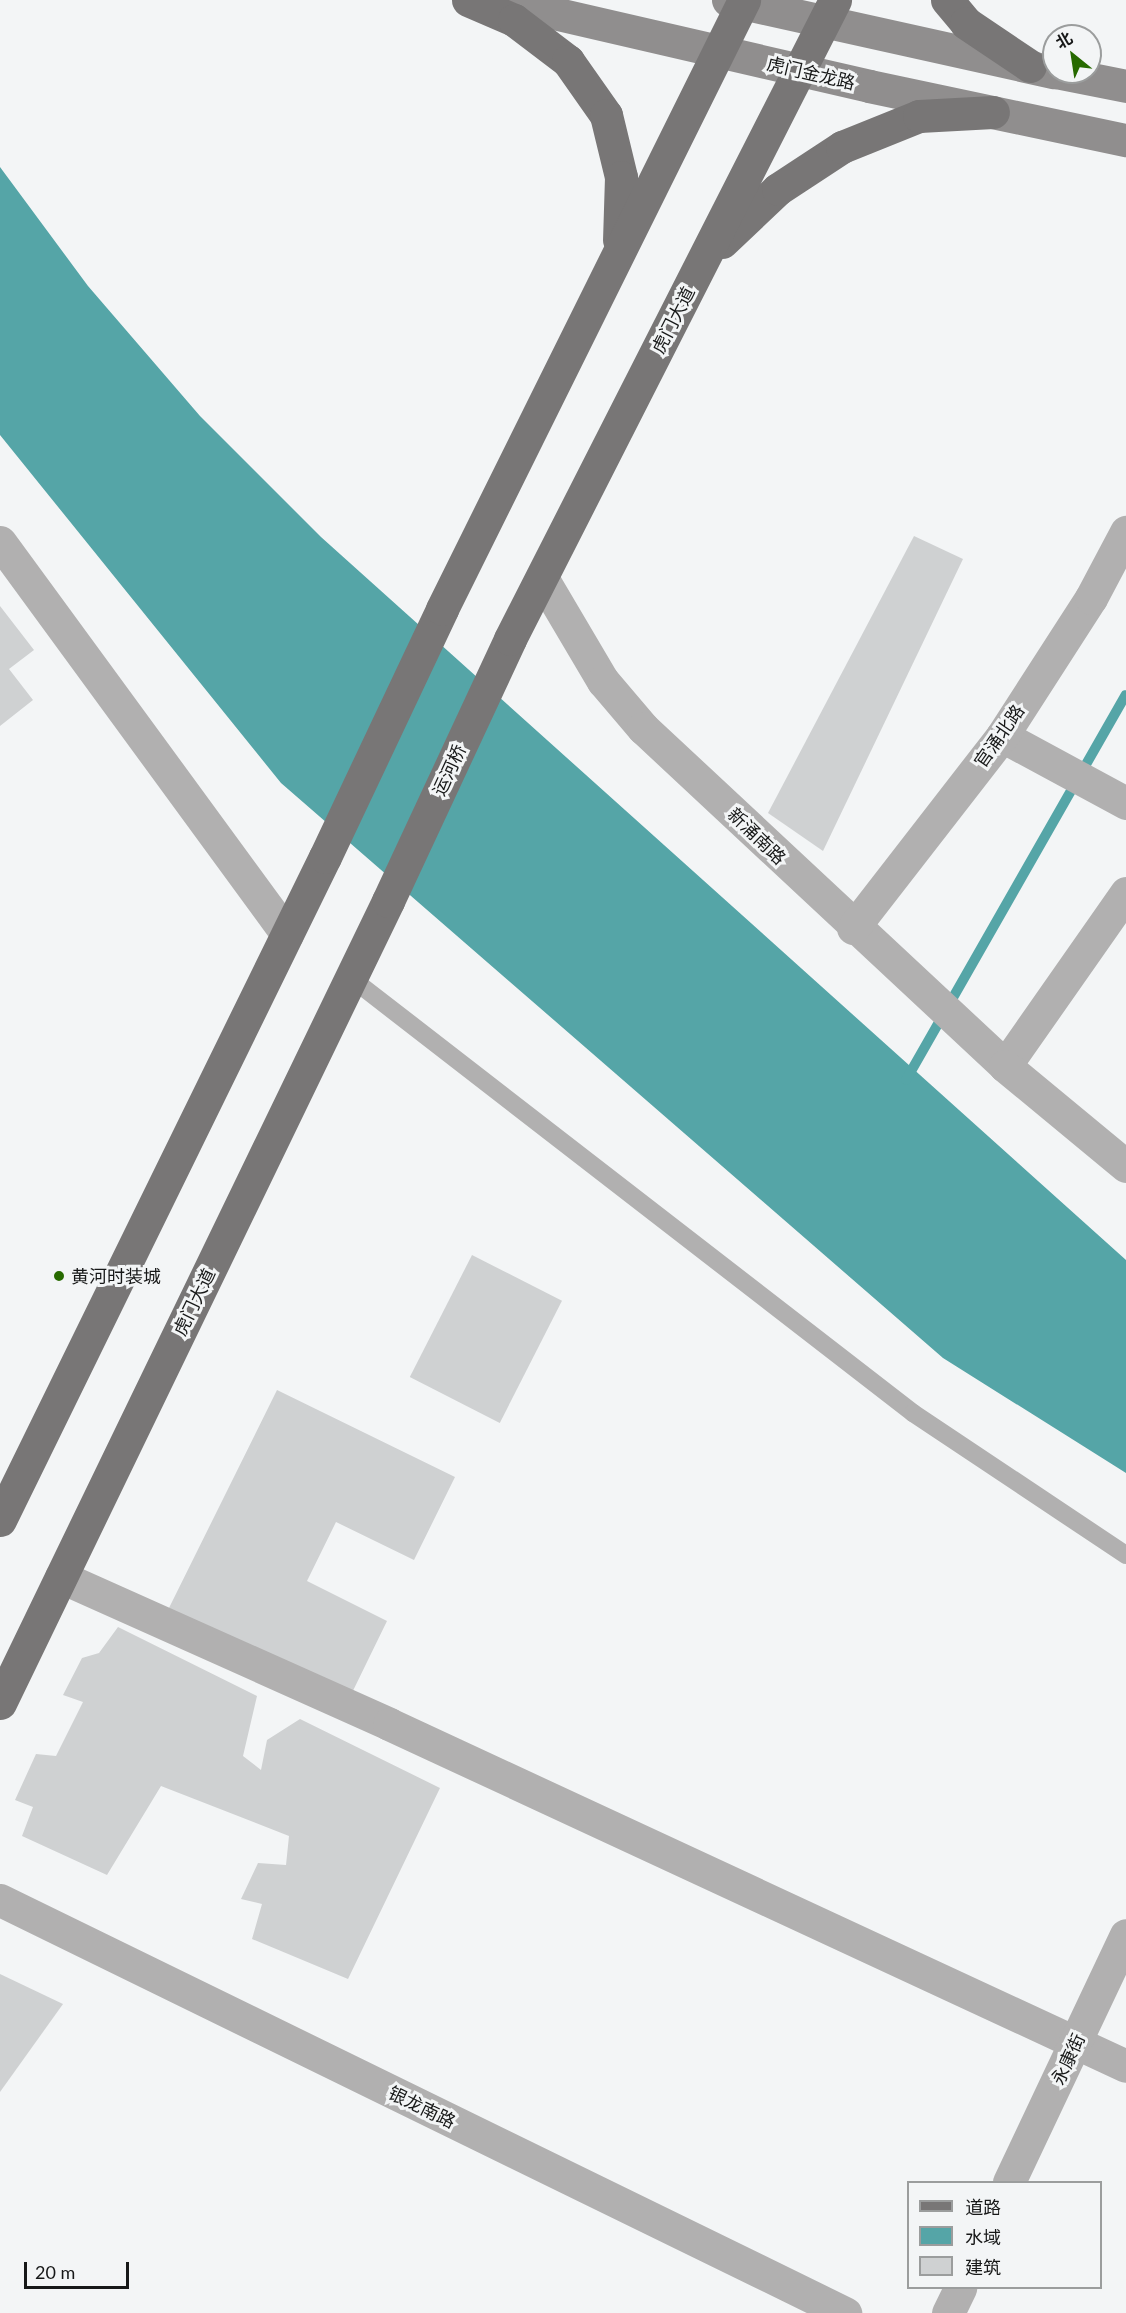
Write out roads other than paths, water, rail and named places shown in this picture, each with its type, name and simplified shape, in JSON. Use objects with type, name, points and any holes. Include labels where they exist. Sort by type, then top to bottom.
[{"type":"main road","points":[[468,0],[514,20],[568,61],[606,115],[621,177],[623,207],[617,257]]},
{"type":"main road","name":"虎门金龙路","points":[[497,0],[719,52],[1126,140]]},
{"type":"main road","points":[[947,0],[966,23],[1042,67]]},
{"type":"main road","points":[[0,1520],[325,857],[442,609],[719,52],[738,1],[830,11],[1042,69]]},
{"type":"main road","name":"虎门大道","points":[[510,639],[830,11]]},
{"type":"main road","points":[[1102,81],[1126,86]]},
{"type":"main road","points":[[704,260],[778,189],[842,147],[919,116],[993,112]]},
{"type":"main road","name":"运河桥","points":[[388,901],[510,639]]},
{"type":"main road","name":"虎门大道","points":[[0,1703],[388,901]]},
{"type":"street","name":"官涌北路","points":[[853,927],[1002,736],[1091,598],[1126,532]]},
{"type":"street","points":[[0,542],[287,934]]},
{"type":"street","name":"新涌南路","points":[[542,578],[603,681],[643,728],[853,927],[1005,1066],[1126,1166]]},
{"type":"street","points":[[1002,736],[1033,755],[1126,803]]},
{"type":"street","points":[[1005,1066],[1126,893]]},
{"type":"street","points":[[61,1577],[389,1724],[1126,2066]]},
{"type":"street","name":"银龙南路","points":[[0,1900],[845,2313]]},
{"type":"street","name":"永康街","points":[[1010,2181],[1126,1935]]},
{"type":"street","points":[[948,2313],[960,2289]]},
{"type":"lane","points":[[351,978],[914,1413],[1126,1555]]},
{"type":"water","points":[[0,167],[88,286],[200,416],[321,537],[1126,1260],[1126,1473],[943,1358],[281,783],[0,435]]},
{"type":"waterway","points":[[906,1080],[1126,695]]},
{"type":"place","name":"黄河时装城","points":[[59,1276]]}]
